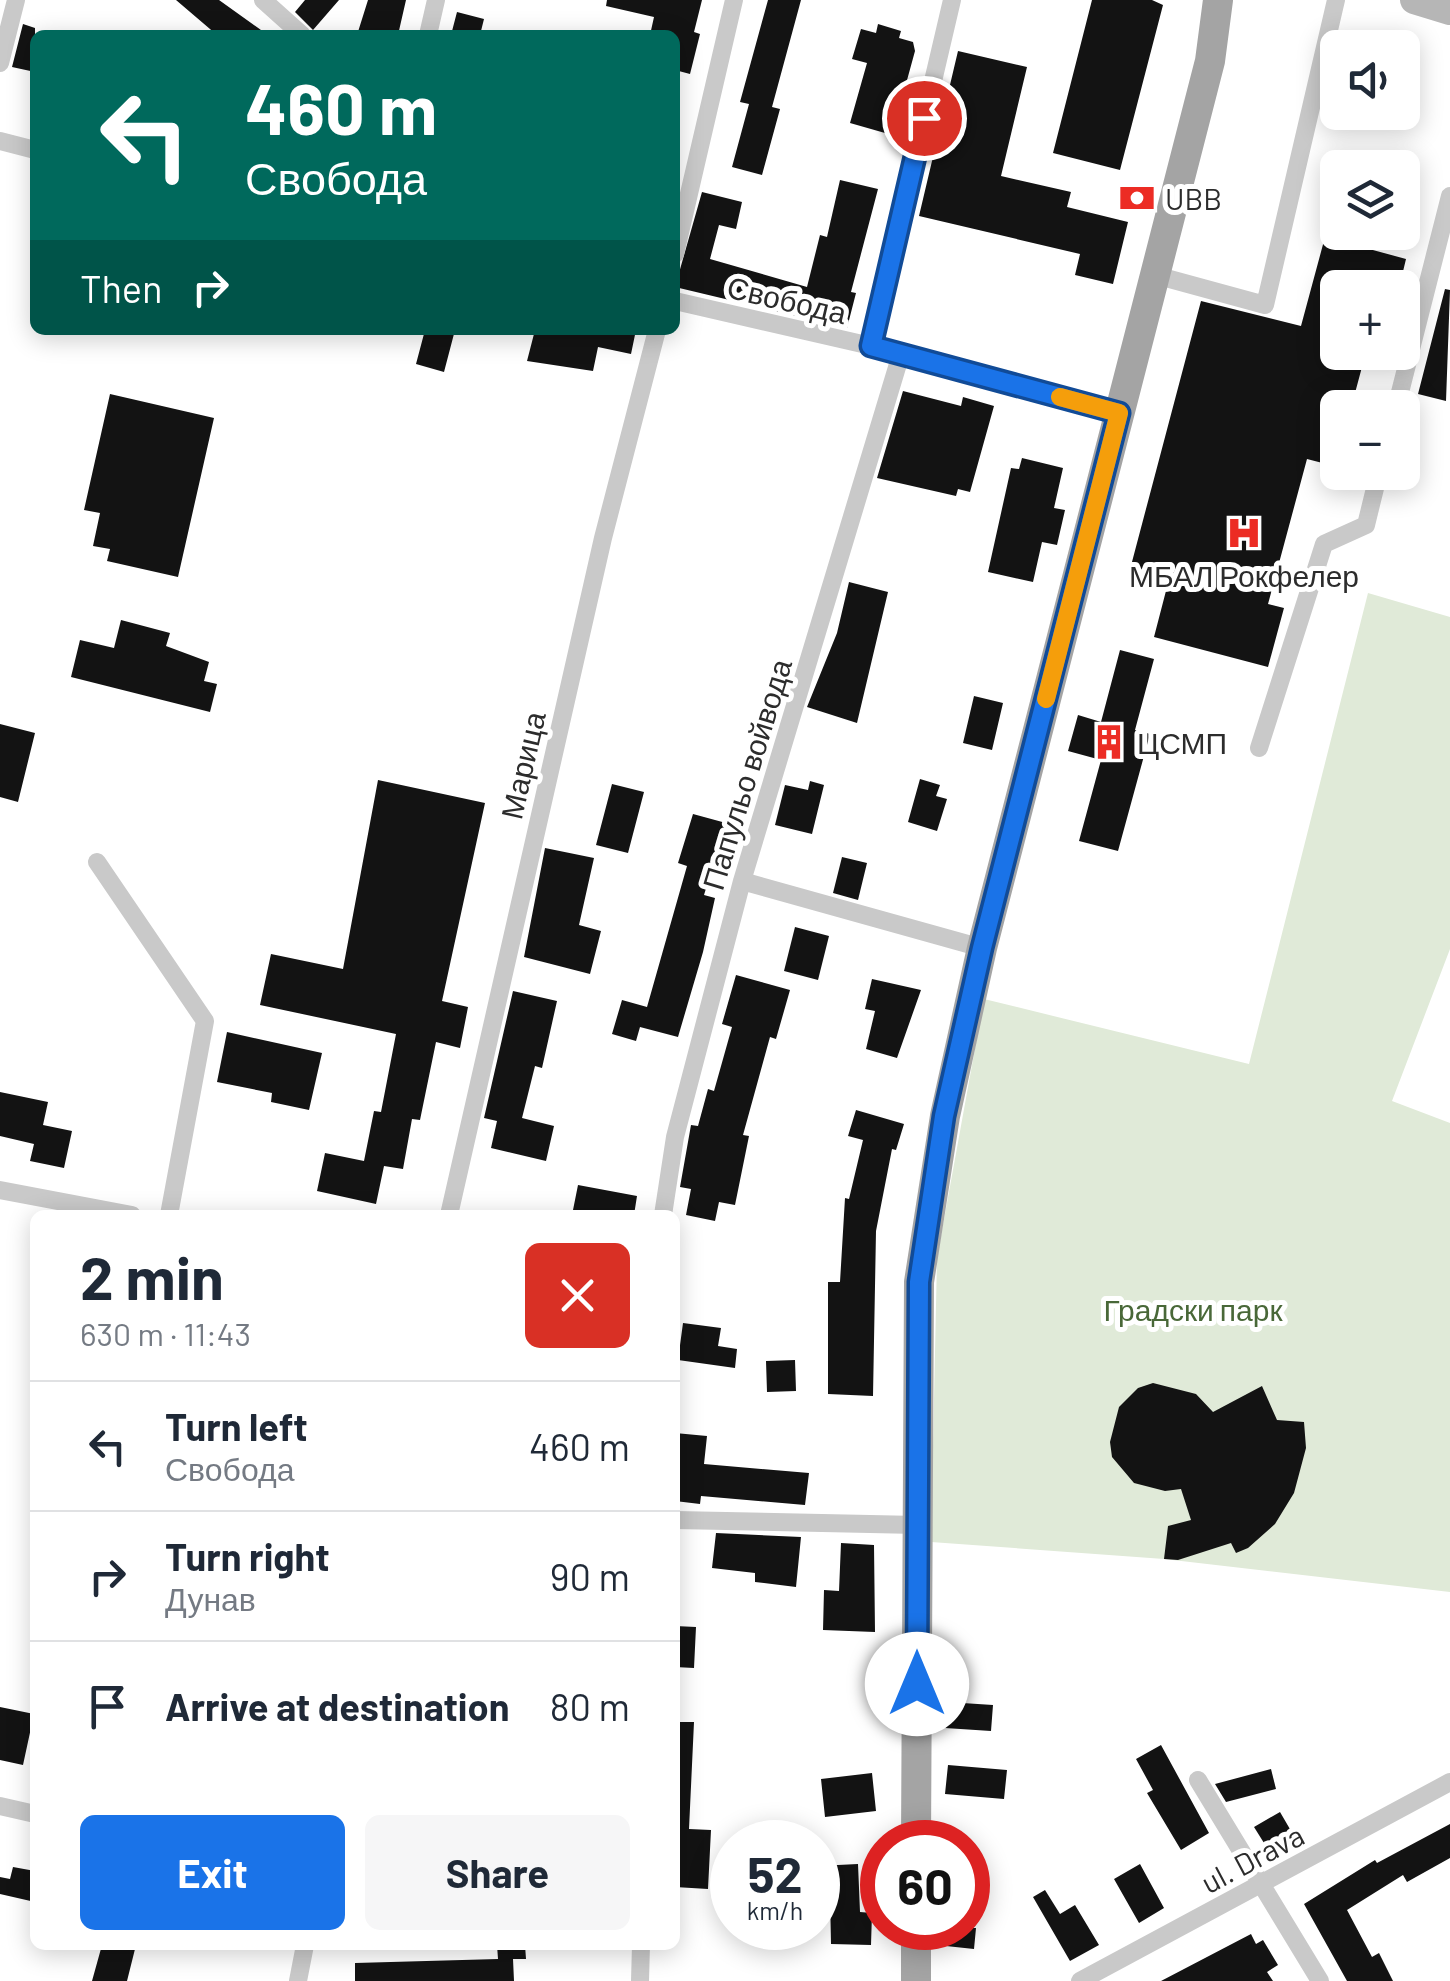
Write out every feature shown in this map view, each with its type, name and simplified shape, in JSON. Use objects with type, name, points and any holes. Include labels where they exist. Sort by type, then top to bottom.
[{"type":"main road","points":[[1210,61],[1218,0]]},
{"type":"main road","points":[[916,1820],[919,1282],[944,1116],[982,948],[1210,61],[1233,0]]},
{"type":"main road","points":[[916,1950],[916,1981]]},
{"type":"street","points":[[0,62],[16,0]]},
{"type":"street","points":[[263,0],[296,30]]},
{"type":"street","points":[[429,30],[436,0]]},
{"type":"street","points":[[680,232],[734,0]]},
{"type":"street","points":[[871,346],[951,2],[930,0]]},
{"type":"street","points":[[1155,275],[1264,304],[1336,0]]},
{"type":"street","points":[[1414,0],[1450,11]]},
{"type":"street","points":[[0,141],[30,149]]},
{"type":"street","points":[[1401,390],[1450,196]]},
{"type":"street","name":"Свобода","points":[[680,303],[871,346],[1119,413]]},
{"type":"street","name":"Марица","points":[[450,1210],[598,557],[655,335]]},
{"type":"street","name":"Папульо войвода","points":[[664,1210],[675,1137],[742,880],[901,354]]},
{"type":"street","points":[[1259,748],[1324,544],[1366,525],[1375,490]]},
{"type":"street","points":[[97,862],[205,1020],[170,1210]]},
{"type":"street","points":[[742,880],[982,948]]},
{"type":"street","points":[[0,1190],[106,1210]]},
{"type":"street","points":[[680,1520],[918,1526]]},
{"type":"street","points":[[1198,1780],[1320,1981]]},
{"type":"street","name":"ul. Drava","points":[[1080,1981],[1450,1782]]},
{"type":"street","points":[[0,1806],[30,1813]]},
{"type":"street","points":[[298,1981],[304,1950]]},
{"type":"street","points":[[640,1981],[641,1950]]},
{"type":"green space","name":"Градски парк","points":[[1368,593],[1450,617],[1450,949],[1392,1101],[1450,1123],[1450,1592],[1164,1559],[931,1542],[937,1258],[984,999],[1249,1064]]},
{"type":"building","points":[[176,0],[219,0],[261,30],[211,30]]},
{"type":"building","points":[[305,0],[339,0],[313,30],[295,12]]},
{"type":"building","points":[[368,0],[406,0],[399,30],[359,30]]},
{"type":"building","points":[[607,0],[702,0],[694,32],[700,34],[690,74],[680,71],[680,30],[651,30],[654,17],[606,6]]},
{"type":"building","points":[[768,0],[801,0],[772,107],[780,109],[762,175],[732,167],[749,104],[740,102]]},
{"type":"building","points":[[1092,0],[1152,0],[1163,5],[1120,170],[1053,153]]},
{"type":"building","points":[[457,12],[484,19],[481,30],[452,30]]},
{"type":"building","points":[[23,24],[35,28],[30,30],[30,71],[12,67]]},
{"type":"building","points":[[878,24],[901,31],[899,38],[913,42],[915,51],[892,135],[850,123],[867,63],[852,59],[861,29],[876,33]]},
{"type":"building","points":[[958,51],[1027,67],[1001,176],[1071,192],[1067,207],[1128,222],[1113,284],[1075,275],[1080,254],[919,216]]},
{"type":"building","points":[[840,180],[878,189],[851,292],[856,293],[847,328],[680,288],[680,269],[702,192],[742,202],[736,229],[719,225],[710,259],[807,287],[820,235],[827,237]]},
{"type":"building","points":[[1321,250],[1373,250],[1406,259],[1403,270],[1320,270],[1320,370],[1361,370],[1356,390],[1320,390],[1320,462],[1307,459],[1268,604],[1284,608],[1268,667],[1154,637],[1167,587],[1128,577],[1201,301],[1301,326]]},
{"type":"building","points":[[1445,289],[1450,290],[1446,401],[1420,394]]},
{"type":"building","points":[[424,335],[454,335],[444,372],[416,364]]},
{"type":"building","points":[[534,335],[635,335],[631,354],[598,347],[593,371],[527,361]]},
{"type":"building","points":[[903,391],[961,406],[963,397],[994,406],[970,492],[958,489],[956,496],[877,478]]},
{"type":"building","points":[[110,394],[214,418],[178,577],[107,561],[110,549],[93,546],[100,513],[84,510]]},
{"type":"building","points":[[1022,458],[1063,468],[1054,508],[1065,510],[1057,545],[1042,542],[1033,582],[988,572],[1011,468],[1019,469]]},
{"type":"building","points":[[849,582],[888,592],[857,723],[807,707],[837,633]]},
{"type":"building","points":[[121,620],[170,633],[166,646],[209,662],[204,681],[217,684],[210,712],[71,677],[80,640],[114,648]]},
{"type":"building","name":"ЦСМП","points":[[1120,650],[1154,659],[1135,730],[1150,734],[1118,851],[1079,841],[1101,760],[1068,751],[1078,715],[1101,722]]},
{"type":"building","points":[[974,696],[1003,703],[992,750],[963,743]]},
{"type":"building","points":[[0,724],[35,733],[18,802],[0,797]]},
{"type":"building","points":[[920,779],[940,785],[936,796],[947,799],[937,831],[908,822]]},
{"type":"building","points":[[378,780],[485,803],[442,1001],[468,1007],[460,1048],[436,1042],[420,1120],[412,1119],[403,1169],[384,1166],[376,1204],[317,1191],[325,1153],[364,1161],[374,1111],[381,1112],[396,1034],[260,1005],[271,954],[343,969]]},
{"type":"building","points":[[810,781],[824,785],[812,834],[775,825],[785,785],[808,790]]},
{"type":"building","points":[[612,784],[644,792],[628,853],[596,845]]},
{"type":"building","points":[[693,814],[726,823],[704,895],[715,898],[703,952],[678,1037],[640,1027],[636,1041],[612,1034],[622,1000],[647,1007],[687,866],[678,863]]},
{"type":"building","points":[[545,848],[594,858],[579,925],[601,931],[590,974],[524,957]]},
{"type":"building","points":[[842,857],[867,863],[858,900],[833,893]]},
{"type":"building","points":[[795,927],[829,936],[818,980],[784,971]]},
{"type":"building","points":[[736,975],[790,990],[776,1039],[770,1037],[743,1135],[749,1136],[735,1205],[719,1202],[715,1221],[686,1215],[691,1189],[680,1187],[691,1125],[698,1126],[708,1089],[714,1091],[732,1027],[722,1024]]},
{"type":"building","points":[[872,979],[921,990],[897,1058],[866,1049],[875,1011],[865,1009]]},
{"type":"building","points":[[513,991],[557,1001],[542,1068],[535,1066],[522,1118],[554,1126],[546,1161],[491,1148],[497,1121],[484,1118]]},
{"type":"building","points":[[227,1032],[322,1053],[309,1110],[271,1102],[272,1093],[217,1082]]},
{"type":"building","points":[[0,1092],[48,1102],[43,1125],[72,1131],[64,1168],[30,1161],[34,1144],[0,1136]]},
{"type":"building","points":[[856,1110],[904,1124],[896,1150],[892,1149],[876,1231],[873,1396],[828,1394],[828,1282],[840,1282],[845,1198],[849,1199],[863,1140],[848,1136]]},
{"type":"building","points":[[578,1185],[637,1196],[635,1210],[573,1210]]},
{"type":"building","points":[[683,1323],[721,1328],[718,1346],[737,1349],[735,1368],[680,1360]]},
{"type":"building","points":[[795,1360],[796,1391],[767,1392],[766,1361]]},
{"type":"building","points":[[1153,1383],[1196,1394],[1213,1412],[1262,1386],[1277,1420],[1304,1422],[1306,1448],[1294,1493],[1275,1524],[1248,1548],[1236,1553],[1231,1543],[1178,1560],[1164,1559],[1168,1526],[1191,1520],[1181,1489],[1165,1491],[1134,1483],[1112,1457],[1110,1442],[1119,1407],[1138,1388]]},
{"type":"building","points":[[680,1433],[707,1436],[704,1464],[809,1473],[805,1505],[701,1496],[700,1504],[680,1502]]},
{"type":"building","points":[[716,1533],[801,1537],[796,1587],[755,1582],[755,1573],[712,1568]]},
{"type":"building","points":[[841,1543],[874,1545],[875,1632],[823,1630],[824,1590],[839,1591]]},
{"type":"building","points":[[680,1626],[696,1627],[694,1668],[680,1667]]},
{"type":"building","points":[[947,1702],[993,1705],[991,1731],[945,1728]]},
{"type":"building","points":[[0,1707],[30,1713],[23,1765],[0,1760]]},
{"type":"building","points":[[680,1722],[694,1722],[689,1829],[710,1830],[708,1889],[680,1887]]},
{"type":"building","points":[[1161,1745],[1209,1833],[1181,1850],[1147,1793],[1153,1790],[1136,1759]]},
{"type":"building","points":[[948,1765],[1007,1770],[1004,1799],[945,1794]]},
{"type":"building","points":[[1271,1769],[1276,1789],[1226,1802],[1215,1784]]},
{"type":"building","points":[[872,1773],[876,1811],[825,1817],[821,1779]]},
{"type":"building","points":[[1280,1812],[1294,1836],[1269,1851],[1254,1827]]},
{"type":"building","points":[[1450,1824],[1450,1858],[1407,1882],[1403,1875],[1347,1910],[1372,1957],[1379,1953],[1393,1981],[1347,1981],[1304,1904],[1375,1860],[1377,1863]]},
{"type":"building","points":[[858,1864],[860,1945],[840,1944],[840,1865]]},
{"type":"building","points":[[1140,1864],[1164,1908],[1139,1923],[1114,1879]]},
{"type":"building","points":[[13,1867],[30,1870],[30,1901],[0,1894],[0,1877],[10,1879]]},
{"type":"building","points":[[1045,1890],[1060,1914],[1075,1905],[1099,1945],[1070,1961],[1033,1897]]},
{"type":"building","points":[[1251,1934],[1256,1944],[1263,1940],[1278,1965],[1267,1972],[1273,1981],[1161,1981]]},
{"type":"building","points":[[101,1950],[135,1950],[127,1981],[92,1981]]},
{"type":"building","points":[[497,1950],[525,1950],[526,1959],[513,1959],[514,1981],[355,1981],[355,1963],[498,1959]]},
{"type":"slow traffic","points":[[1046,699],[1119,413],[1060,397]]},
{"type":"place","name":"UBB","points":[[1137,198]]},
{"type":"place","name":"МБАЛ Рокфелер","points":[[1244,533]]},
{"type":"place","name":"ЦСМП","points":[[1109,742]]},
{"type":"route","points":[[917,1684],[919,1282],[944,1116],[982,948],[1119,413],[871,346],[924,118]]}]
